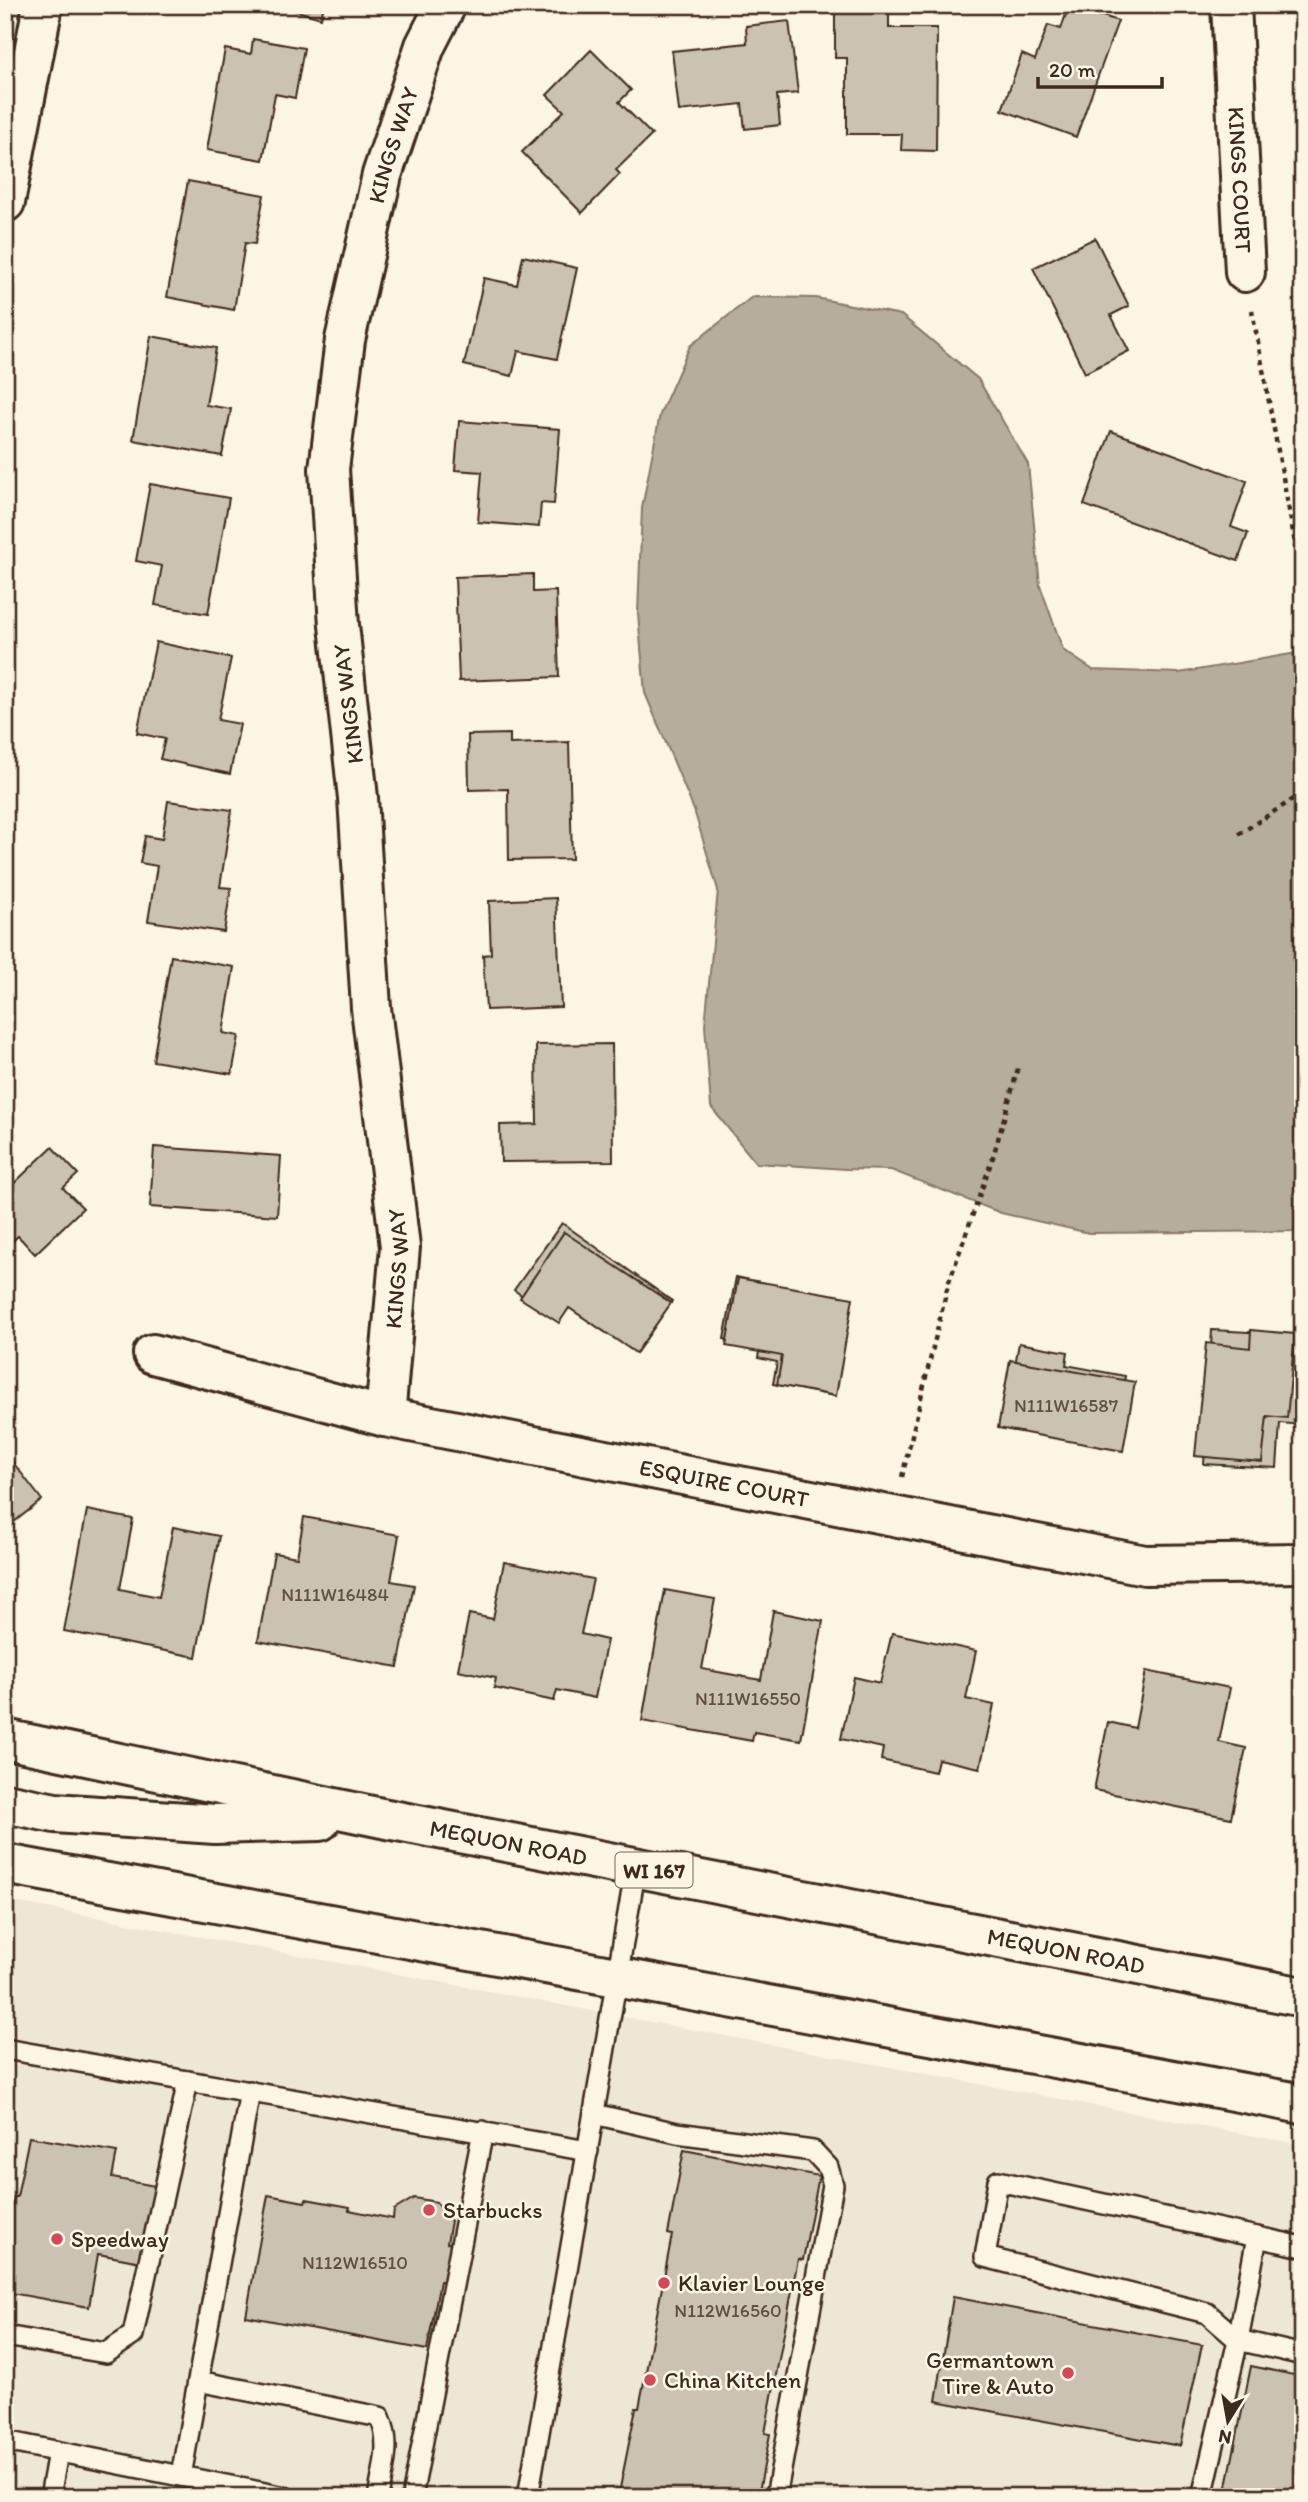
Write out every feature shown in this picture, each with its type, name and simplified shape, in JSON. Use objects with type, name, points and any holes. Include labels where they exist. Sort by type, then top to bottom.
[{"type":"street","points":[[5,202],[43,5]]},
{"type":"street","name":"KINGS WAY","points":[[385,1417],[400,1247],[371,1008],[358,797],[338,625],[329,469],[345,340],[382,174],[425,46],[446,5]]},
{"type":"street","name":"KINGS COURT","points":[[1231,5],[1245,272]]},
{"type":"street","name":"ESQUIRE COURT","points":[[153,1354],[385,1417],[1145,1565],[1303,1563]]},
{"type":"street","name":"MEQUON ROAD","points":[[5,1739],[382,1818],[1303,1997]]},
{"type":"street","points":[[5,1803],[55,1813],[215,1824],[382,1818]]},
{"type":"street","points":[[5,1864],[1303,2104]]},
{"type":"lane","points":[[528,2497],[636,1867]]},
{"type":"lane","points":[[5,2049],[588,2151]]},
{"type":"lane","points":[[5,2336],[106,2353],[133,2335],[188,2081]]},
{"type":"lane","points":[[181,2476],[250,2091]]},
{"type":"lane","points":[[594,2114],[677,2133],[813,2151],[828,2167],[832,2185],[776,2497]]},
{"type":"lane","points":[[412,2497],[483,2132]]},
{"type":"lane","points":[[1303,2247],[998,2182],[985,2258],[1207,2313],[1238,2340],[1303,2355]]},
{"type":"lane","points":[[1202,2497],[1238,2340],[1257,2237]]},
{"type":"lane","points":[[198,2381],[380,2417],[387,2432],[378,2497]]},
{"type":"lane","points":[[5,2441],[285,2497]]},
{"type":"lane","points":[[50,2497],[58,2452]]},
{"type":"path","points":[[1245,272],[1303,586]]},
{"type":"path","points":[[1239,834],[1303,793]]},
{"type":"path","points":[[893,1516],[948,1285],[993,1157],[1019,1065]]},
{"type":"shaded area","points":[[752,297],[816,298],[901,315],[978,379],[1028,464],[1040,585],[1063,650],[1093,670],[1179,673],[1303,652],[1303,1231],[1089,1233],[1001,1213],[891,1170],[756,1163],[711,1107],[705,1025],[718,890],[694,810],[645,693],[638,614],[642,508],[660,414],[690,346]]},
{"type":"shaded area","points":[[5,1900],[1303,2145],[1303,2497],[5,2497]]},
{"type":"building","points":[[276,5],[324,5],[321,18]]},
{"type":"building","points":[[1069,5],[1118,21],[1076,137],[1002,110],[1022,54],[1035,60],[1048,25],[1061,29]]},
{"type":"building","points":[[835,9],[889,9],[889,28],[937,28],[936,151],[901,150],[902,134],[847,134],[847,58],[835,58]]},
{"type":"building","points":[[789,21],[798,93],[777,95],[780,125],[745,129],[742,104],[679,111],[672,51],[747,43],[746,26]]},
{"type":"building","points":[[253,39],[304,48],[295,98],[275,94],[263,160],[207,150],[225,49],[251,54]]},
{"type":"building","points":[[591,50],[631,90],[619,102],[652,135],[616,170],[620,174],[582,213],[522,152],[564,111],[547,95]]},
{"type":"building","points":[[188,181],[264,195],[255,244],[245,243],[234,310],[167,297]]},
{"type":"building","points":[[1095,238],[1129,306],[1111,315],[1129,351],[1085,373],[1033,268]]},
{"type":"building","points":[[523,256],[577,268],[557,359],[518,351],[512,376],[464,365],[484,278],[517,285]]},
{"type":"building","points":[[151,336],[216,348],[206,405],[231,409],[222,456],[133,440]]},
{"type":"building","points":[[459,421],[560,429],[554,504],[541,503],[539,527],[478,522],[482,472],[455,470]]},
{"type":"building","points":[[1111,431],[1247,481],[1231,527],[1248,533],[1238,561],[1084,505]]},
{"type":"building","points":[[150,484],[229,498],[208,614],[155,605],[162,566],[136,561]]},
{"type":"building","points":[[533,574],[533,592],[556,591],[559,677],[459,681],[455,577]]},
{"type":"building","points":[[156,642],[231,658],[218,720],[240,724],[230,774],[160,759],[165,739],[137,733]]},
{"type":"building","points":[[510,734],[510,744],[569,742],[572,859],[509,860],[508,789],[469,790],[468,735]]},
{"type":"building","points":[[168,801],[232,810],[220,887],[231,888],[224,932],[148,921],[157,866],[140,863],[145,836],[162,839]]},
{"type":"building","points":[[556,898],[561,1007],[486,1010],[483,955],[491,954],[489,901]]},
{"type":"building","points":[[171,956],[234,967],[223,1033],[239,1036],[232,1074],[153,1061]]},
{"type":"building","points":[[612,1044],[613,1161],[501,1162],[500,1125],[537,1124],[536,1045]]},
{"type":"building","points":[[52,1147],[78,1174],[63,1188],[83,1208],[35,1254],[18,1236],[5,1248],[5,1192]]},
{"type":"building","points":[[154,1147],[281,1156],[277,1216],[150,1207]]},
{"type":"building","points":[[562,1223],[672,1301],[637,1352],[566,1302],[554,1318],[514,1290]]},
{"type":"building","points":[[564,1232],[671,1303],[636,1353],[569,1308],[559,1323],[520,1298]]},
{"type":"building","points":[[736,1277],[848,1301],[835,1365],[841,1366],[835,1396],[773,1384],[777,1362],[758,1358],[760,1346],[724,1339]]},
{"type":"building","points":[[738,1278],[853,1298],[836,1396],[777,1385],[782,1356],[726,1346]]},
{"type":"building","points":[[1212,1330],[1303,1335],[1303,1425],[1280,1423],[1277,1468],[1204,1464]]},
{"type":"building","points":[[1251,1330],[1295,1334],[1287,1418],[1267,1416],[1262,1462],[1195,1456],[1206,1343],[1250,1348]]},
{"type":"building","points":[[1019,1343],[1068,1352],[1066,1365],[1125,1376],[1112,1445],[1004,1426]]},
{"type":"building","points":[[1010,1360],[1135,1382],[1123,1451],[998,1428]]},
{"type":"building","points":[[12,1461],[42,1500],[5,1529],[5,1466]]},
{"type":"building","points":[[87,1510],[133,1519],[120,1589],[159,1597],[173,1527],[219,1536],[196,1657],[64,1631]]},
{"type":"building","points":[[304,1517],[399,1535],[391,1581],[414,1585],[398,1667],[258,1641],[274,1553],[297,1557]]},
{"type":"building","points":[[504,1562],[593,1579],[581,1634],[607,1640],[595,1698],[557,1690],[554,1701],[494,1688],[496,1678],[458,1670],[469,1614],[493,1619]]},
{"type":"building","points":[[665,1590],[715,1599],[702,1669],[761,1680],[773,1611],[823,1621],[801,1740],[754,1732],[752,1741],[642,1721]]},
{"type":"building","points":[[892,1633],[976,1651],[966,1699],[994,1705],[980,1768],[938,1759],[935,1772],[881,1760],[883,1748],[841,1739],[854,1677],[880,1683]]},
{"type":"building","points":[[1146,1671],[1230,1688],[1219,1742],[1246,1748],[1231,1818],[1094,1790],[1108,1722],[1135,1728]]},
{"type":"building","points":[[29,2137],[117,2152],[112,2178],[155,2186],[141,2262],[98,2254],[89,2307],[5,2292],[5,2245]]},
{"type":"building","points":[[684,2150],[819,2176],[803,2260],[798,2259],[765,2433],[770,2434],[758,2497],[639,2497],[619,2493],[636,2408],[639,2408],[672,2235],[668,2234]]},
{"type":"building","points":[[268,2195],[350,2207],[349,2210],[393,2219],[394,2210],[414,2198],[436,2202],[451,2221],[447,2243],[459,2244],[452,2282],[440,2281],[427,2350],[246,2316]]},
{"type":"building","name":"Germantown Tire & Auto","points":[[953,2297],[1202,2345],[1180,2446],[936,2401]]},
{"type":"building","points":[[1251,2366],[1303,2377],[1303,2497],[1252,2497],[1226,2491]]},
{"type":"place","name":"Starbucks","points":[[429,2210]]},
{"type":"place","name":"Speedway","points":[[57,2239]]},
{"type":"place","name":"Klavier Lounge","points":[[664,2283]]},
{"type":"place","name":"Germantown Tire & Auto","points":[[1068,2373]]},
{"type":"place","name":"China Kitchen","points":[[650,2380]]}]
